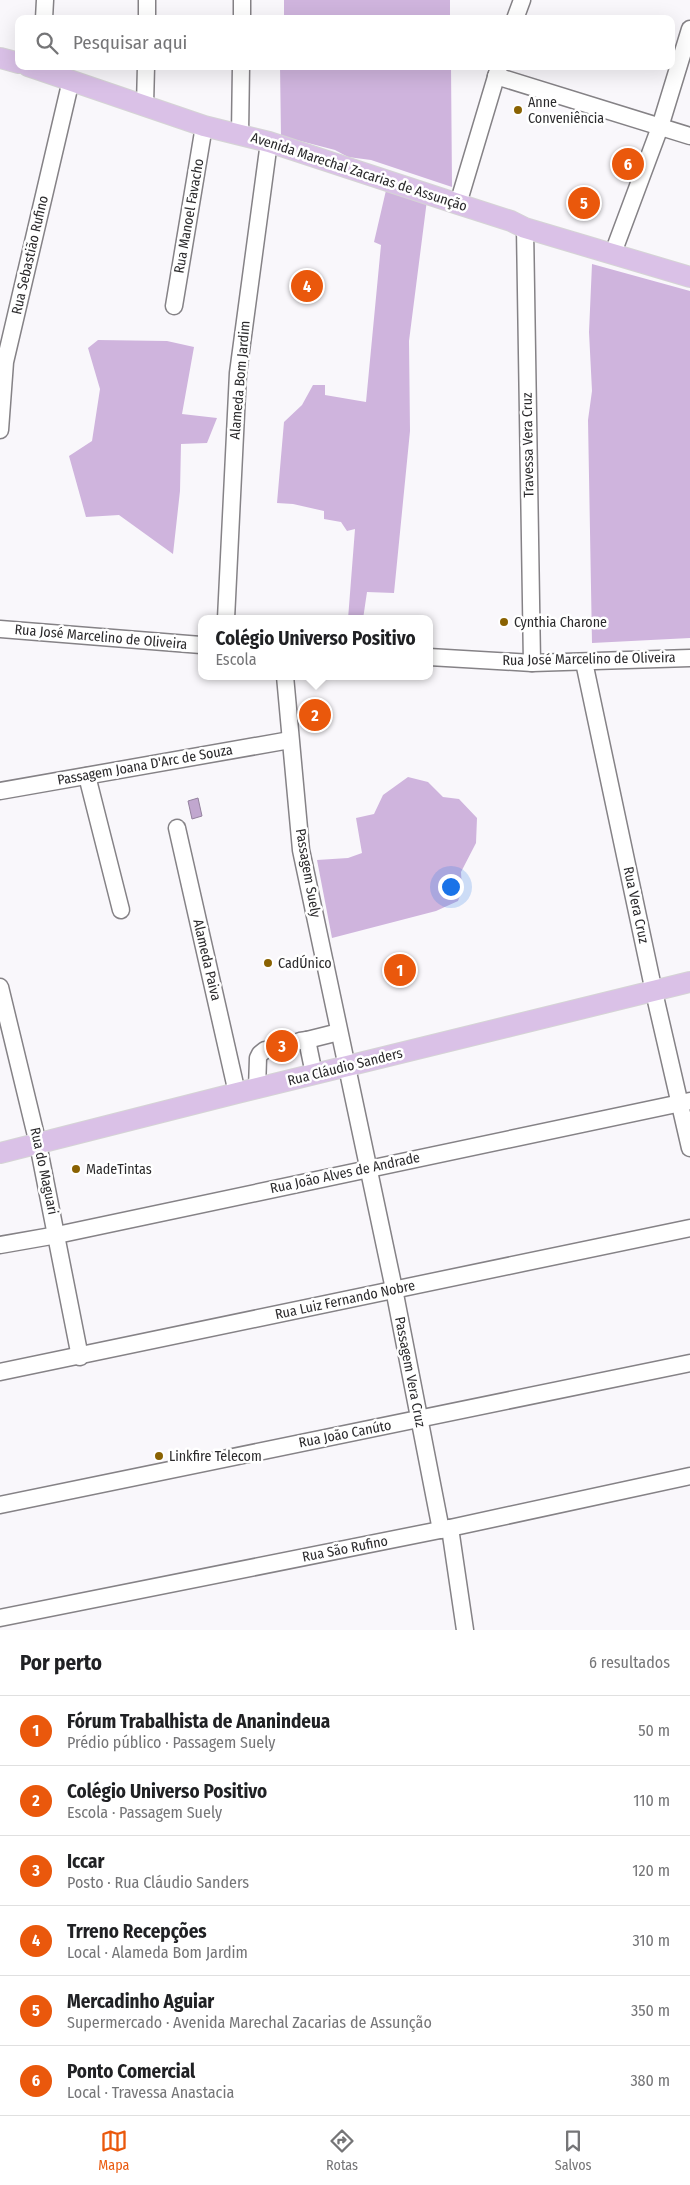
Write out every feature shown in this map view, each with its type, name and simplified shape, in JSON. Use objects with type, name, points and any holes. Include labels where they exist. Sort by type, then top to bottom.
[{"type":"main road","points":[[0,58],[15,62]]},
{"type":"main road","name":"Avenida Marechal Zacarias de Assunção","points":[[44,70],[204,126],[270,142],[511,221],[524,228],[690,277]]},
{"type":"main road","name":"Rua Cláudio Sanders","points":[[0,1154],[256,1088],[690,982]]},
{"type":"street","points":[[44,15],[45,0]]},
{"type":"street","points":[[147,0],[147,15]]},
{"type":"street","points":[[242,0],[242,15]]},
{"type":"street","points":[[516,15],[522,0]]},
{"type":"street","points":[[613,253],[660,127],[690,29]]},
{"type":"street","points":[[145,104],[146,70]]},
{"type":"street","points":[[240,134],[241,70]]},
{"type":"street","points":[[458,204],[498,71],[559,94],[690,136]]},
{"type":"street","name":"Rua Sebastião Rufino","points":[[0,430],[5,362],[71,80]]},
{"type":"street","name":"Rua Manoel Favacho","points":[[174,306],[204,126]]},
{"type":"street","name":"Alameda Bom Jardim","points":[[226,615],[238,373],[270,142]]},
{"type":"street","name":"Travessa Vera Cruz","points":[[524,228],[532,663]]},
{"type":"street","name":"Rua José Marcelino de Oliveira","points":[[0,629],[198,645]]},
{"type":"street","name":"Rua José Marcelino de Oliveira","points":[[433,657],[532,663],[690,658]]},
{"type":"street","name":"Rua Vera Cruz","points":[[584,662],[654,992],[685,1102],[690,1148]]},
{"type":"street","name":"Passagem Suely","points":[[285,680],[301,850],[346,1067]]},
{"type":"street","name":"Passagem Joana D'Arc de Souza","points":[[0,791],[290,740]]},
{"type":"street","points":[[87,776],[121,910]]},
{"type":"street","name":"Alameda Paiva","points":[[177,828],[237,1093]]},
{"type":"street","name":"Rua do Maguari","points":[[0,987],[38,1144],[80,1356]]},
{"type":"street","points":[[314,1074],[304,1041],[339,1032]]},
{"type":"street","points":[[256,1088],[258,1058],[265,1050]]},
{"type":"street","name":"Passagem Vera Cruz","points":[[346,1067],[394,1289],[418,1420],[445,1529],[465,1630]]},
{"type":"street","name":"Rua João Alves de Andrade","points":[[0,1245],[57,1235],[685,1102]]},
{"type":"street","name":"Rua Luiz Fernando Nobre","points":[[0,1372],[690,1228]]},
{"type":"street","name":"Rua João Canúto","points":[[0,1505],[165,1469],[418,1420],[690,1362]]},
{"type":"street","name":"Rua São Rufino","points":[[0,1618],[445,1529],[690,1476]]},
{"type":"shaded area","points":[[284,0],[450,0],[450,15],[284,15]]},
{"type":"shaded area","points":[[280,70],[451,70],[452,187],[371,160],[348,157],[335,150],[281,136]]},
{"type":"shaded area","points":[[387,186],[427,200],[409,341],[410,431],[394,593],[367,592],[364,615],[348,615],[355,529],[347,531],[341,522],[324,519],[324,511],[293,504],[277,503],[284,422],[302,405],[313,385],[325,385],[325,395],[366,402],[381,245],[374,242]]},
{"type":"shaded area","points":[[592,264],[690,291],[690,638],[592,643],[588,420],[592,391],[589,332]]},
{"type":"shaded area","points":[[98,340],[167,341],[194,347],[182,414],[217,418],[207,443],[181,444],[180,491],[173,554],[119,515],[86,517],[69,456],[92,441],[100,389],[88,348]]},
{"type":"shaded area","points":[[408,777],[428,782],[443,797],[459,799],[477,818],[476,843],[461,872],[462,890],[458,901],[436,911],[332,938],[317,860],[348,858],[362,853],[356,818],[374,814],[383,795]]},
{"type":"shaded area","points":[[198,798],[202,816],[192,819],[188,801]]},
{"type":"tunnel","points":[[265,1050],[300,1041]]},
{"type":"place","name":"Anne Conveniência","points":[[518,110]]},
{"type":"place","name":"Ponto Comercial","points":[[628,164]]},
{"type":"place","name":"Mercadinho Aguiar","points":[[584,203]]},
{"type":"place","name":"Trreno Recepções","points":[[307,286]]},
{"type":"place","name":"Cynthia Charone","points":[[504,622]]},
{"type":"place","name":"Colégio Universo Positivo","points":[[315,715]]},
{"type":"place","name":"CadÚnico","points":[[268,963]]},
{"type":"place","name":"Fórum Trabalhista de Ananindeua","points":[[400,970]]},
{"type":"place","name":"Iccar","points":[[282,1046]]},
{"type":"place","name":"MadeTintas","points":[[76,1169]]},
{"type":"place","name":"Linkfire Telecom","points":[[159,1456]]}]
